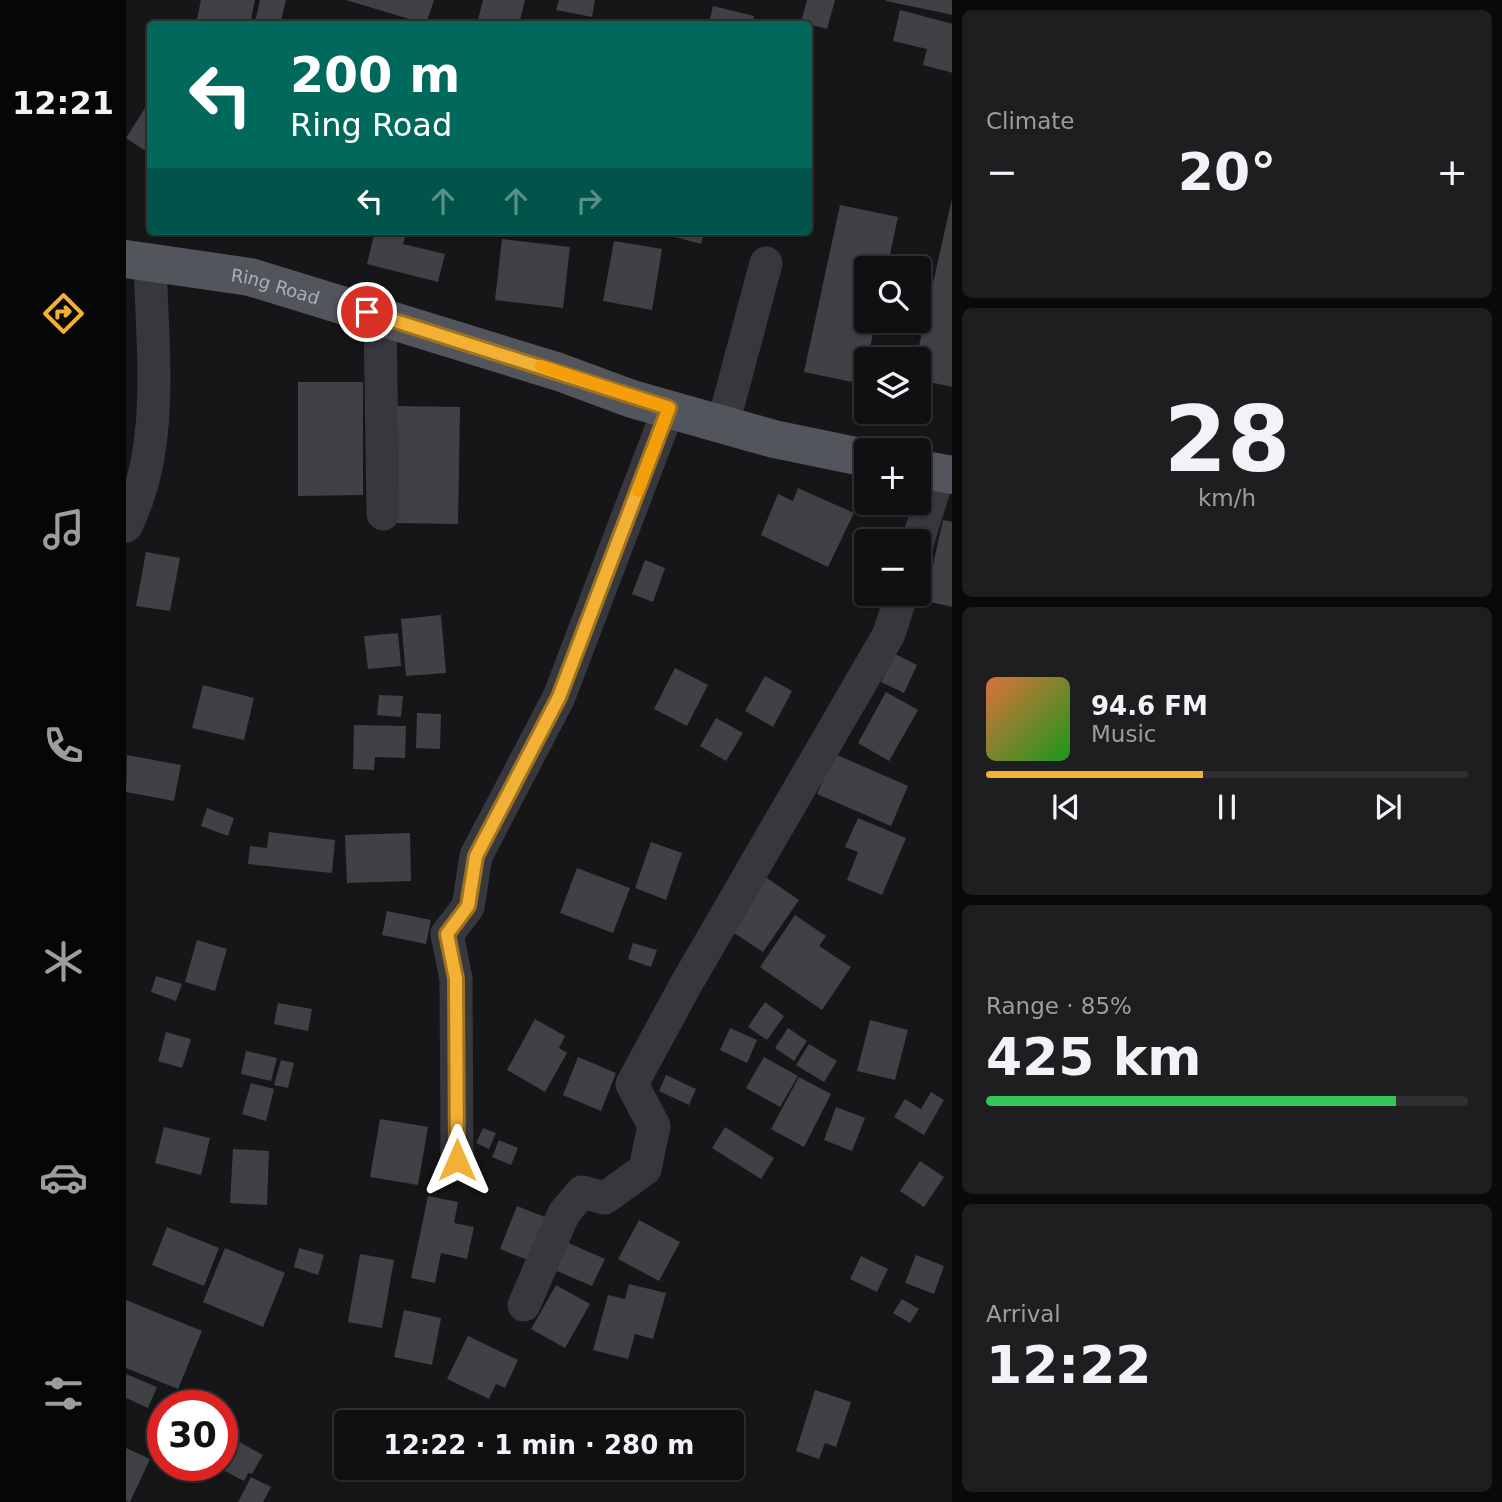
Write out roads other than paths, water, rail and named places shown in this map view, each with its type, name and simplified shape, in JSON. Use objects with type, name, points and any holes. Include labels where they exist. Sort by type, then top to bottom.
[{"type":"main road","name":"Ring Road","points":[[138,260],[250,277],[723,424],[774,439],[854,456]]},
{"type":"street","points":[[126,526],[138,503],[154,412],[138,260]]},
{"type":"street","points":[[723,424],[765,263]]},
{"type":"street","points":[[380,317],[383,514]]},
{"type":"street","points":[[457,1160],[456,979],[447,934],[468,906],[476,856],[559,697],[669,408]]},
{"type":"street","points":[[921,529],[937,472]]},
{"type":"street","points":[[524,1305],[564,1213],[582,1192],[605,1198],[645,1169],[654,1126],[632,1084],[685,986],[890,634],[898,606]]}]
